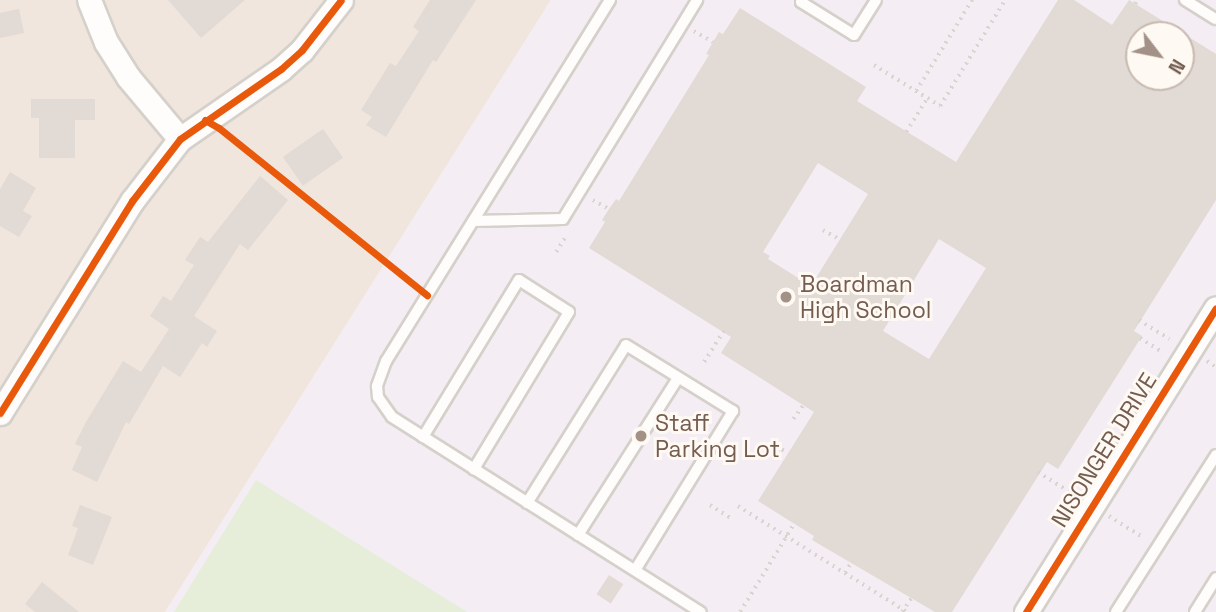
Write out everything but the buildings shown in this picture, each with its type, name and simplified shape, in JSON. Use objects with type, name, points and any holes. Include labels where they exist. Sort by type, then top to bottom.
[{"type":"street","points":[[89,0],[106,41],[128,77],[180,139]]},
{"type":"street","points":[[0,413],[132,201],[180,139],[281,69],[317,33],[341,0]]},
{"type":"street","name":"NISONGER DRIVE","points":[[1026,612],[1216,308]]},
{"type":"lane","points":[[610,0],[386,361],[377,386],[383,408],[423,437],[701,612]]},
{"type":"lane","points":[[473,221],[563,219],[697,0]]},
{"type":"lane","points":[[802,0],[801,2],[854,35],[876,0]]},
{"type":"lane","points":[[1185,0],[1216,19]]},
{"type":"lane","points":[[423,437],[519,280],[561,306],[569,312],[474,469]]},
{"type":"lane","points":[[527,503],[625,345],[733,411],[635,570]]},
{"type":"lane","points":[[578,535],[678,377]]},
{"type":"lane","points":[[1116,612],[1216,455]]},
{"type":"lane","points":[[1195,612],[1216,578]]},
{"type":"path","points":[[916,91],[972,0]]},
{"type":"path","points":[[874,65],[940,106],[1005,0]]},
{"type":"path","points":[[694,31],[713,42]]},
{"type":"path","points":[[906,132],[928,98]]},
{"type":"path","points":[[590,198],[609,209]]},
{"type":"path","points":[[823,230],[839,239]]},
{"type":"path","points":[[556,252],[566,236]]},
{"type":"path","points":[[1139,320],[1178,344]]},
{"type":"path","points":[[704,362],[726,327]]},
{"type":"path","points":[[1140,338],[1170,356]]},
{"type":"path","points":[[1209,362],[1216,367]]},
{"type":"path","points":[[793,419],[805,403]]},
{"type":"path","points":[[776,446],[788,453]]},
{"type":"path","points":[[1038,472],[1081,499]]},
{"type":"path","points":[[710,505],[731,518]]},
{"type":"path","points":[[738,506],[904,611],[912,597]]},
{"type":"path","points":[[1111,517],[1158,546]]},
{"type":"path","points":[[740,612],[794,524]]},
{"type":"path","points":[[845,573],[852,561]]},
{"type":"shaded area","points":[[0,0],[551,0],[165,612],[0,612]]},
{"type":"shaded area","points":[[551,0],[1216,0],[1216,612],[165,612]]},
{"type":"green space","points":[[256,480],[467,612],[174,612]]},
{"type":"cycle path","points":[[0,413],[132,201],[180,139],[281,69],[302,50],[341,0]]},
{"type":"cycle path","points":[[205,120],[219,128],[427,295]]},
{"type":"cycle path","points":[[1026,612],[1216,308]]},
{"type":"place","name":"Boardman High School","points":[[786,297]]},
{"type":"place","name":"Staff Parking Lot","points":[[641,436]]}]
